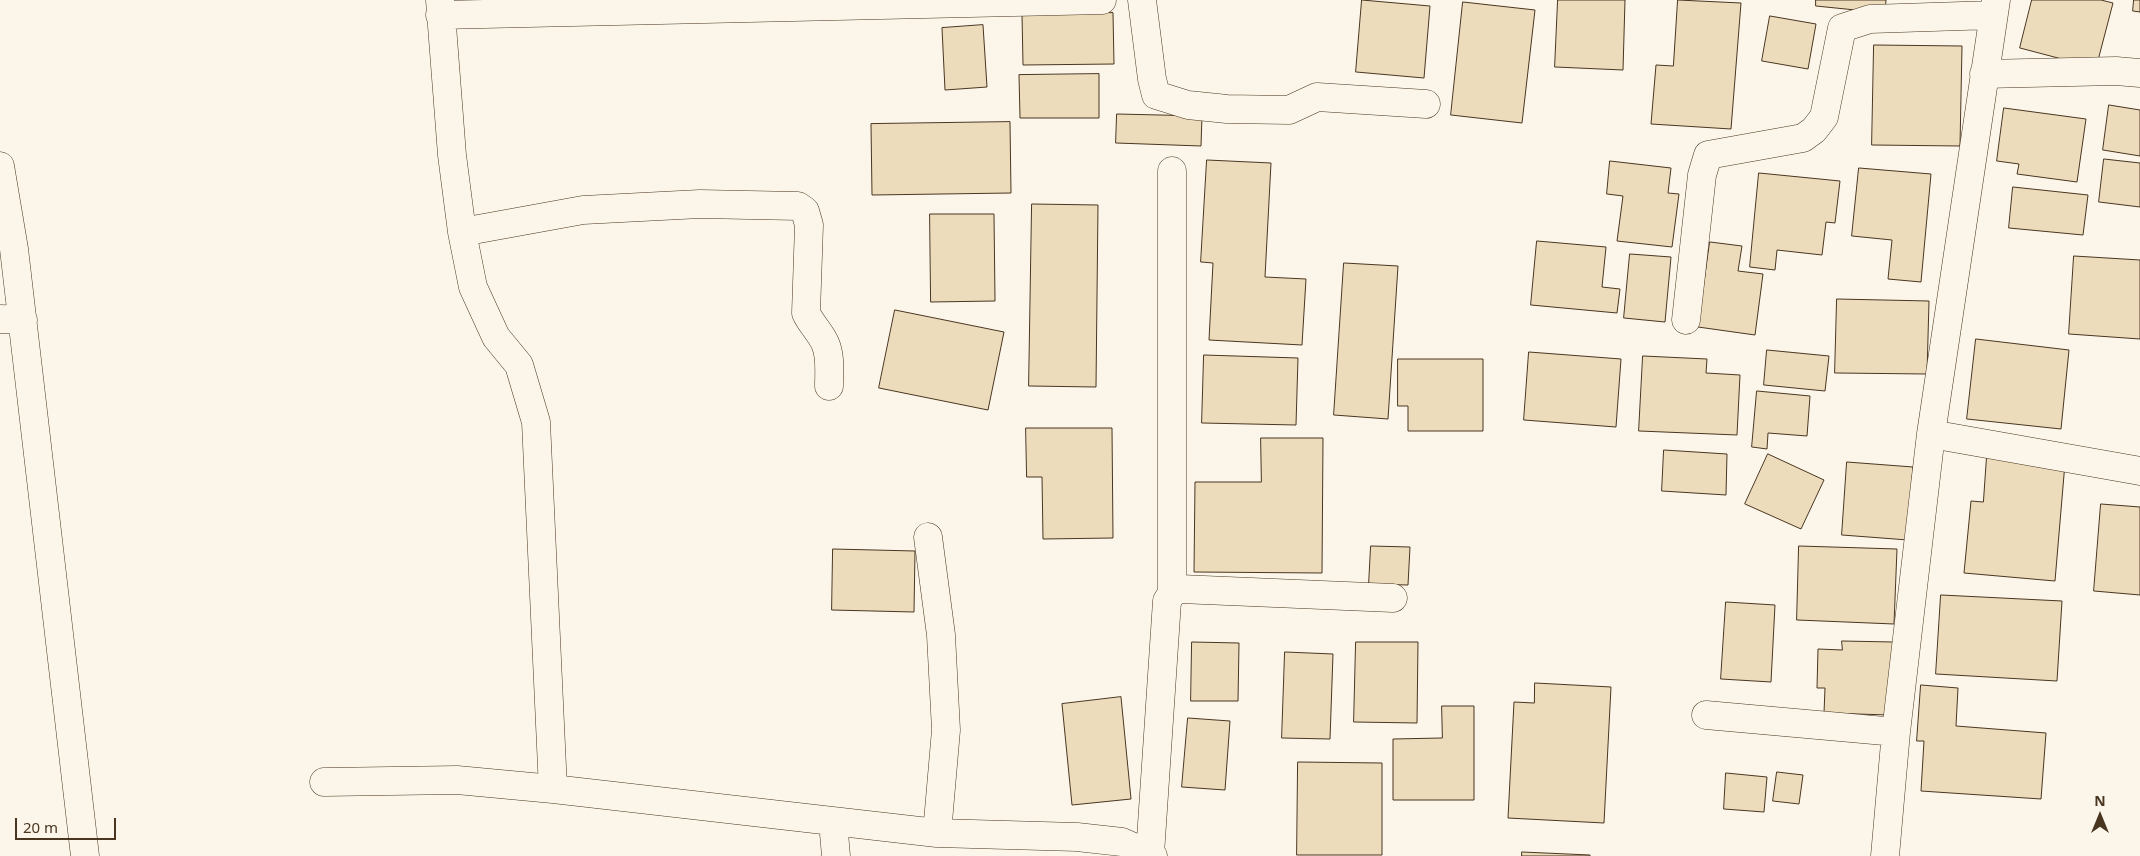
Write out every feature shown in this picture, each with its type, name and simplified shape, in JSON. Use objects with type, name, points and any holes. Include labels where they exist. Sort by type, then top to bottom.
[{"type":"street","points":[[553,789],[536,422],[519,365],[496,337],[473,287],[462,232],[452,155],[440,8],[1102,0]]},
{"type":"street","points":[[1142,0],[1152,79],[1156,95],[1188,105],[1227,109],[1289,110],[1317,97],[1426,104]]},
{"type":"street","points":[[1686,320],[1702,175],[1708,155],[1803,138],[1814,130],[1824,117],[1842,28],[1870,19],[1994,8],[1931,434],[1896,732],[1885,856]]},
{"type":"street","points":[[1984,74],[2116,71],[2140,73]]},
{"type":"street","points":[[0,166],[14,249],[12,320],[85,856]]},
{"type":"street","points":[[1172,171],[1172,593]]},
{"type":"street","points":[[462,232],[583,210],[700,204],[798,206],[805,211],[809,225],[806,312],[811,324],[826,343],[829,386]]},
{"type":"street","points":[[1931,434],[2140,470]]},
{"type":"street","points":[[928,537],[941,635],[946,730],[937,833]]},
{"type":"street","points":[[324,782],[457,780],[553,789],[937,833],[1077,837],[1122,842],[1151,855],[1167,601],[1172,593],[1180,589],[1393,598]]},
{"type":"street","points":[[1706,715],[1896,732]]},
{"type":"street","points":[[832,822],[836,856]]},
{"type":"building","points":[[1362,0],[1430,6],[1424,78],[1356,72]]},
{"type":"building","points":[[1558,0],[1625,0],[1623,70],[1555,67]]},
{"type":"building","points":[[1678,0],[1741,3],[1731,129],[1651,124],[1656,65],[1673,66]]},
{"type":"building","points":[[1816,0],[1886,0],[1885,13],[1816,6]]},
{"type":"building","points":[[2032,0],[2101,0],[2113,3],[2096,68],[2020,48]]},
{"type":"building","points":[[2134,0],[2140,0],[2140,12],[2133,11]]},
{"type":"building","points":[[1463,2],[1535,10],[1522,123],[1451,115]]},
{"type":"building","points":[[1113,13],[1114,64],[1023,65],[1022,14]]},
{"type":"building","points":[[1770,16],[1816,24],[1808,69],[1762,61]]},
{"type":"building","points":[[983,25],[987,87],[945,90],[942,28]]},
{"type":"building","points":[[1874,45],[1962,46],[1960,146],[1872,145]]},
{"type":"building","points":[[1099,74],[1099,118],[1020,118],[1019,75]]},
{"type":"building","points":[[2109,105],[2140,110],[2140,156],[2103,150]]},
{"type":"building","points":[[2004,108],[2086,119],[2077,182],[2017,174],[2019,164],[1997,161]]},
{"type":"building","points":[[1117,114],[1202,116],[1201,146],[1116,143]]},
{"type":"building","points":[[1010,122],[1011,193],[872,195],[871,124]]},
{"type":"building","points":[[2104,159],[2140,163],[2140,207],[2099,202]]},
{"type":"building","points":[[1207,160],[1271,163],[1265,277],[1306,279],[1302,345],[1209,340],[1213,263],[1201,262]]},
{"type":"building","points":[[1610,161],[1671,168],[1668,193],[1679,194],[1672,247],[1617,241],[1623,196],[1607,194]]},
{"type":"building","points":[[1859,168],[1931,174],[1921,282],[1888,279],[1892,240],[1852,236]]},
{"type":"building","points":[[1759,173],[1840,181],[1835,223],[1826,222],[1822,255],[1777,250],[1775,270],[1750,267]]},
{"type":"building","points":[[2013,187],[2088,195],[2083,235],[2009,228]]},
{"type":"building","points":[[1032,204],[1098,205],[1096,387],[1029,386]]},
{"type":"building","points":[[930,214],[994,214],[995,301],[931,302]]},
{"type":"building","points":[[1537,241],[1606,247],[1602,287],[1620,289],[1617,313],[1531,305]]},
{"type":"building","points":[[1710,242],[1742,246],[1738,271],[1763,274],[1755,335],[1698,327]]},
{"type":"building","points":[[1630,254],[1671,257],[1665,322],[1624,318]]},
{"type":"building","points":[[2074,256],[2140,260],[2140,339],[2069,334]]},
{"type":"building","points":[[1344,263],[1398,266],[1388,419],[1334,415]]},
{"type":"building","points":[[1837,299],[1929,301],[1927,374],[1835,373]]},
{"type":"building","points":[[895,310],[1004,332],[988,410],[879,388]]},
{"type":"building","points":[[1976,339],[2069,350],[2061,429],[1967,419]]},
{"type":"building","points":[[1767,350],[1829,356],[1825,391],[1764,385]]},
{"type":"building","points":[[1529,352],[1621,359],[1616,427],[1524,420]]},
{"type":"building","points":[[1204,355],[1298,358],[1296,425],[1202,423]]},
{"type":"building","points":[[1643,356],[1707,359],[1706,373],[1740,375],[1737,435],[1639,431]]},
{"type":"building","points":[[1398,359],[1483,359],[1483,431],[1408,431],[1408,406],[1398,406]]},
{"type":"building","points":[[1757,391],[1810,396],[1807,436],[1768,433],[1767,449],[1752,447]]},
{"type":"building","points":[[1026,428],[1112,428],[1113,538],[1043,539],[1042,477],[1027,477]]},
{"type":"building","points":[[1261,438],[1323,438],[1322,573],[1194,572],[1195,482],[1261,482]]},
{"type":"building","points":[[1664,450],[1727,454],[1726,495],[1662,491]]},
{"type":"building","points":[[1768,454],[1824,480],[1801,529],[1745,504]]},
{"type":"building","points":[[1987,456],[2065,463],[2055,581],[1964,573],[1971,501],[1983,502]]},
{"type":"building","points":[[1847,462],[1913,467],[1908,540],[1842,535]]},
{"type":"building","points":[[2101,504],[2140,507],[2140,595],[2094,591]]},
{"type":"building","points":[[1371,546],[1410,547],[1408,585],[1369,584]]},
{"type":"building","points":[[1799,546],[1897,549],[1894,624],[1797,620]]},
{"type":"building","points":[[833,549],[915,551],[914,612],[832,610]]},
{"type":"building","points":[[1941,595],[2062,601],[2057,681],[1936,674]]},
{"type":"building","points":[[1726,602],[1775,605],[1771,682],[1721,679]]},
{"type":"building","points":[[1842,641],[1893,642],[1890,715],[1824,713],[1825,688],[1817,688],[1818,649],[1842,650]]},
{"type":"building","points":[[1192,642],[1239,643],[1238,701],[1191,701]]},
{"type":"building","points":[[1356,642],[1418,642],[1417,723],[1354,722]]},
{"type":"building","points":[[1285,652],[1333,654],[1330,739],[1282,738]]},
{"type":"building","points":[[1535,683],[1611,687],[1604,823],[1508,818],[1514,702],[1534,703]]},
{"type":"building","points":[[1921,685],[1958,688],[1956,726],[2046,733],[2041,799],[1921,791],[1924,741],[1917,741]]},
{"type":"building","points":[[1121,697],[1131,799],[1072,805],[1062,704]]},
{"type":"building","points":[[1442,706],[1474,706],[1474,800],[1393,800],[1393,739],[1442,738]]},
{"type":"building","points":[[1188,718],[1230,721],[1225,790],[1182,787]]},
{"type":"building","points":[[1298,762],[1382,763],[1382,855],[1297,855]]},
{"type":"building","points":[[1777,772],[1803,775],[1799,804],[1773,801]]},
{"type":"building","points":[[1726,773],[1767,777],[1764,812],[1724,809]]},
{"type":"building","points":[[1522,852],[1590,855],[1590,856],[1522,856]]}]
